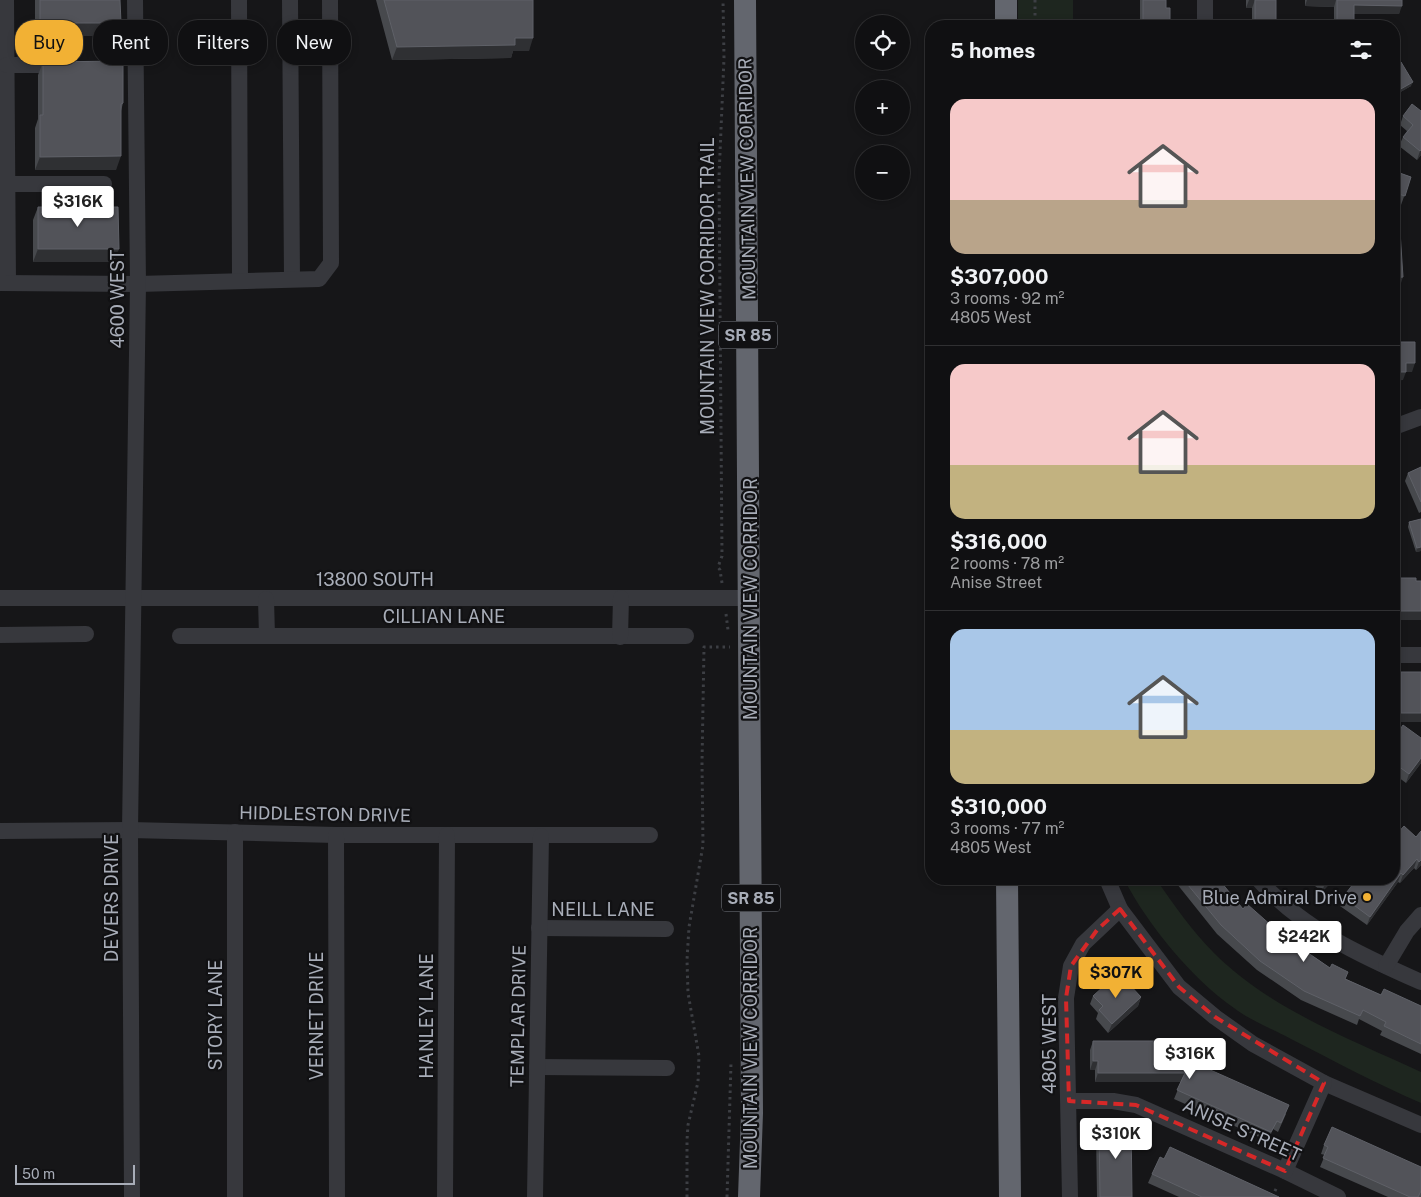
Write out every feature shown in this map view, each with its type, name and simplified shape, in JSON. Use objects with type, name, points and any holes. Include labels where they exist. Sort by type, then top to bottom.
[{"type":"highway","name":"MOUNTAIN VIEW CORRIDOR","points":[[745,0],[752,1114],[749,1197]]},
{"type":"highway","points":[[1006,0],[1006,20]]},
{"type":"highway","points":[[1007,885],[1010,1197]]},
{"type":"street","points":[[6,0],[4,283],[138,284],[319,279],[331,263],[330,0]]},
{"type":"street","name":"4600 WEST","points":[[133,599],[138,284],[135,0]]},
{"type":"street","points":[[238,0],[240,281]]},
{"type":"street","points":[[290,0],[292,279]]},
{"type":"street","points":[[1205,0],[1205,20]]},
{"type":"street","points":[[7,65],[15,65]]},
{"type":"street","points":[[4,184],[104,184]]},
{"type":"street","points":[[1400,425],[1421,417]]},
{"type":"street","name":"13800 SOUTH","points":[[0,598],[750,598]]},
{"type":"street","points":[[620,637],[621,598]]},
{"type":"street","name":"DEVERS DRIVE","points":[[132,1197],[130,830],[133,599]]},
{"type":"street","points":[[266,599],[267,636]]},
{"type":"street","points":[[0,635],[86,634]]},
{"type":"street","name":"CILLIAN LANE","points":[[180,636],[686,636]]},
{"type":"street","points":[[1400,655],[1421,655]]},
{"type":"street","name":"HIDDLESTON DRIVE","points":[[0,831],[130,830],[336,835],[650,835]]},
{"type":"street","name":"STORY LANE","points":[[235,832],[235,1197]]},
{"type":"street","name":"VERNET DRIVE","points":[[336,835],[337,1197]]},
{"type":"street","name":"HANLEY LANE","points":[[445,1197],[447,835]]},
{"type":"street","name":"TEMPLAR DRIVE","points":[[535,1197],[541,836]]},
{"type":"street","points":[[1110,885],[1120,909],[1179,987],[1215,1017],[1253,1044],[1324,1083],[1421,1125]]},
{"type":"street","points":[[1264,885],[1289,909],[1315,929],[1342,945],[1421,982]]},
{"type":"street","name":"4805 WEST","points":[[1070,1197],[1066,998],[1071,966],[1083,944],[1120,909]]},
{"type":"street","points":[[1386,966],[1408,930],[1421,914]]},
{"type":"street","name":"NEILL LANE","points":[[539,928],[666,929]]},
{"type":"street","points":[[537,1068],[667,1068]]},
{"type":"street","points":[[1285,1171],[1324,1083]]},
{"type":"street","name":"ANISE STREET","points":[[1069,1102],[1113,1101],[1136,1105],[1285,1171],[1338,1197]]},
{"type":"path","name":"MOUNTAIN VIEW CORRIDOR TRAIL","points":[[720,570],[718,567],[722,556],[719,177],[724,58],[723,0]]},
{"type":"path","points":[[1035,0],[1035,20]]},
{"type":"path","points":[[687,1197],[686,1140],[698,1082],[699,1056],[688,993],[687,960],[689,926],[703,845],[704,647],[730,647]]},
{"type":"path","points":[[1272,1197],[1277,1187]]},
{"type":"highlighted area","points":[[1120,909],[1179,987],[1215,1017],[1324,1083],[1285,1171],[1136,1105],[1069,1101],[1066,998],[1071,966],[1097,930]]},
{"type":"shaded area","points":[[1018,0],[1073,0],[1073,20],[1018,20]]},
{"type":"shaded area","points":[[1128,885],[1160,885],[1206,945],[1236,973],[1260,991],[1285,1007],[1339,1035],[1421,1072],[1421,1103],[1339,1064],[1255,1021],[1234,1008],[1202,982],[1172,950]]},
{"type":"building","points":[[40,0],[120,0],[121,20],[93,20],[93,23],[83,23],[83,20],[40,20]]},
{"type":"building","points":[[384,0],[533,0],[533,38],[515,38],[515,45],[397,47]]},
{"type":"building","points":[[1143,0],[1166,0],[1166,8],[1170,8],[1170,20],[1143,20]]},
{"type":"building","points":[[1255,0],[1276,0],[1276,20],[1255,20]]},
{"type":"building","points":[[1337,0],[1402,0],[1402,6],[1354,5],[1354,20],[1337,20]]},
{"type":"building","points":[[93,61],[93,65],[123,65],[121,156],[40,157],[40,115],[43,115],[43,65],[83,65],[83,62]]},
{"type":"building","points":[[1400,63],[1413,82],[1400,89]]},
{"type":"building","points":[[1412,104],[1421,111],[1420,151],[1403,137],[1413,125],[1403,116]]},
{"type":"building","points":[[1400,173],[1411,177],[1405,196],[1400,194]]},
{"type":"building","points":[[38,207],[118,207],[119,249],[38,249]]},
{"type":"building","points":[[1400,231],[1403,277],[1400,277]]},
{"type":"building","points":[[1400,342],[1415,342],[1415,363],[1406,363],[1406,372],[1400,372]]},
{"type":"building","points":[[1421,467],[1421,502],[1408,473]]},
{"type":"building","points":[[1421,519],[1421,547],[1417,548],[1409,522]]},
{"type":"building","points":[[1400,578],[1416,578],[1416,581],[1421,581],[1421,611],[1400,611]]},
{"type":"building","points":[[1401,672],[1421,672],[1421,713],[1401,713]]},
{"type":"building","points":[[1403,725],[1421,738],[1421,758],[1409,774],[1400,767],[1400,729]]},
{"type":"building","points":[[1404,826],[1416,837],[1421,831],[1421,860],[1419,862],[1417,859],[1403,875],[1401,873],[1400,874],[1400,830]]},
{"type":"building","points":[[1188,885],[1223,885],[1243,909],[1247,904],[1282,935],[1330,968],[1332,964],[1348,972],[1345,979],[1381,995],[1384,989],[1421,1006],[1421,1044],[1384,1026],[1386,1022],[1363,1010],[1360,1016],[1304,991],[1260,961],[1221,925]]},
{"type":"building","points":[[1352,885],[1393,885],[1370,917],[1343,897]]},
{"type":"building","points":[[1116,975],[1125,986],[1128,983],[1141,997],[1112,1024],[1099,1010],[1103,1006],[1093,996]]},
{"type":"building","points":[[1093,1041],[1170,1041],[1170,1052],[1289,1105],[1281,1123],[1277,1121],[1271,1132],[1177,1090],[1185,1073],[1098,1073],[1098,1061],[1093,1061]]},
{"type":"building","points":[[1131,1120],[1132,1197],[1100,1197],[1099,1125],[1111,1125],[1111,1121]]},
{"type":"building","points":[[1332,1127],[1421,1167],[1421,1191],[1418,1197],[1410,1197],[1323,1158],[1328,1147],[1324,1145]]},
{"type":"building","points":[[1170,1147],[1279,1197],[1202,1197],[1152,1174],[1160,1157],[1164,1159]]},
{"type":"place","name":"Blue Admiral Drive","points":[[1367,897]]}]
